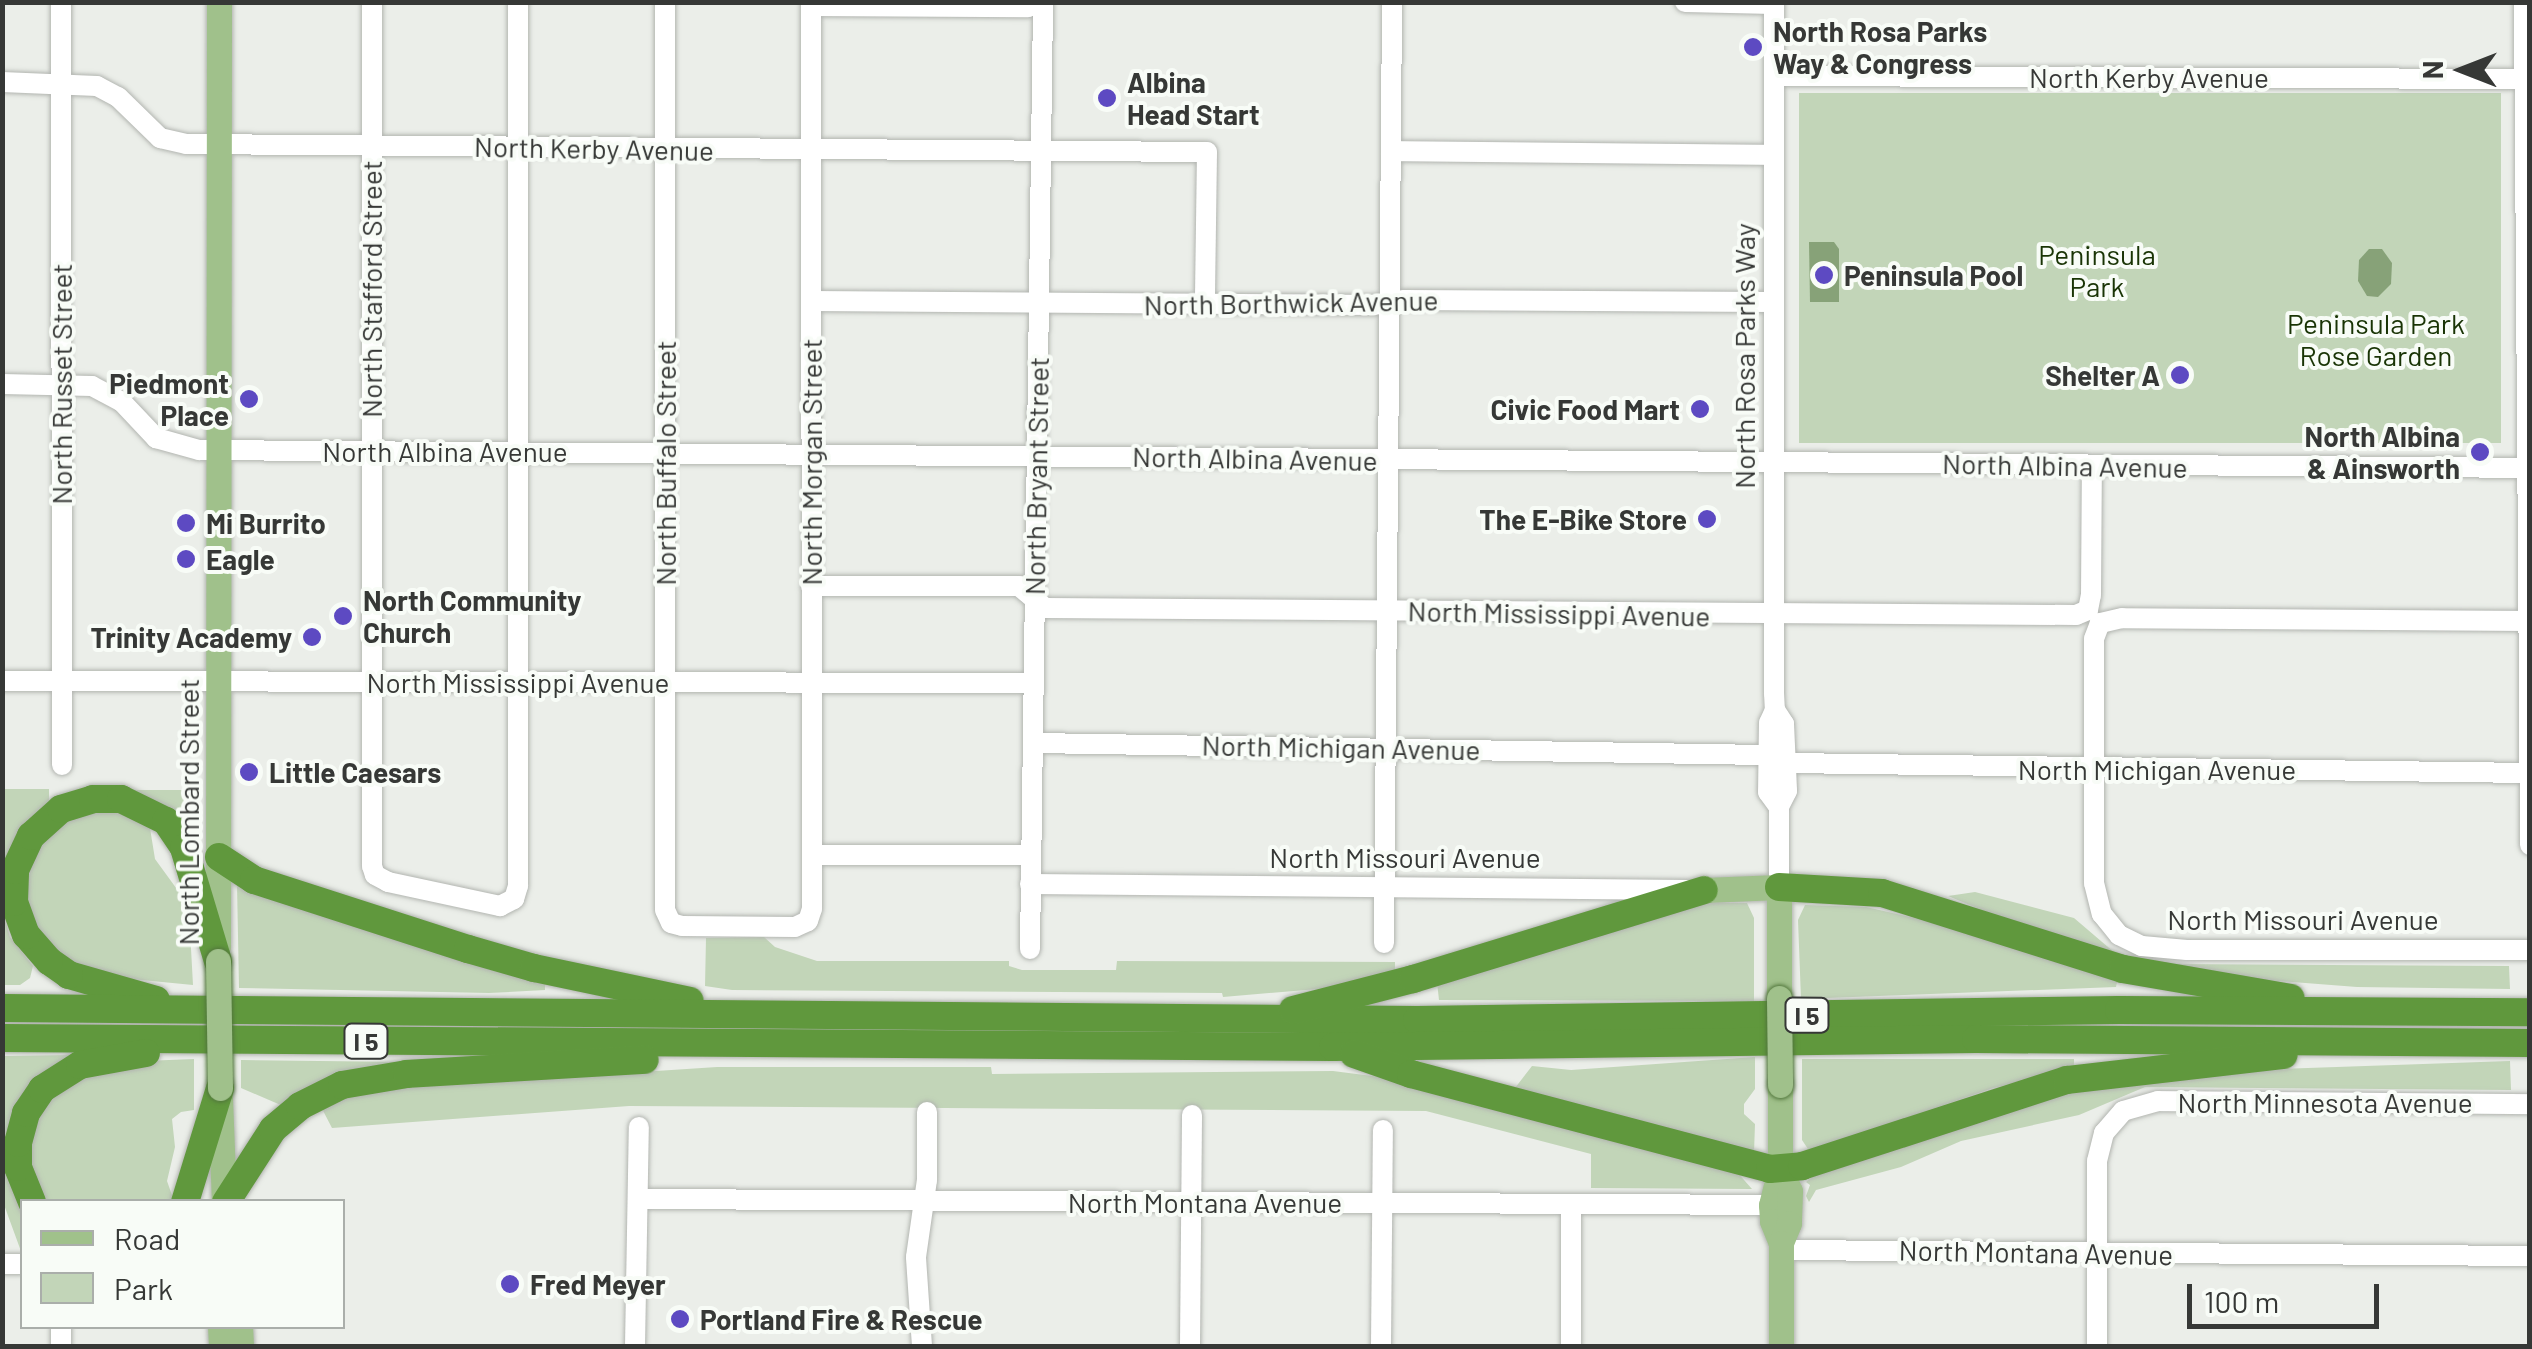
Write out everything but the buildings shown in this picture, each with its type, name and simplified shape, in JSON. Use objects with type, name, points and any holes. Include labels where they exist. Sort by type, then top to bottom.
[{"type":"highway","points":[[196,1010],[84,980],[57,968],[36,950],[14,902],[16,870],[31,836],[46,820],[78,802],[122,799],[166,820],[184,848],[218,961]]},
{"type":"highway","points":[[219,857],[254,880],[534,968],[755,1015]]},
{"type":"highway","points":[[1779,888],[1882,893],[2109,966],[2351,1011]]},
{"type":"highway","points":[[1263,1019],[1413,980],[1704,890]]},
{"type":"highway","name":"I 5","points":[[2,1008],[1263,1019],[2530,1012]]},
{"type":"highway","name":"I 5","points":[[2,1038],[1334,1047],[1866,1039],[2530,1043]]},
{"type":"highway","points":[[31,1199],[18,1167],[18,1142],[26,1113],[54,1080],[99,1059],[151,1052],[250,1050],[284,1040]]},
{"type":"highway","points":[[1334,1047],[1411,1074],[1780,1169],[1802,1166],[2067,1080],[2412,1042]]},
{"type":"highway","points":[[227,1199],[274,1129],[300,1106],[342,1085],[408,1074],[713,1056],[730,1043]]},
{"type":"highway","points":[[187,1199],[220,1088]]},
{"type":"main road","name":"North Lombard Street","points":[[219,2],[218,961],[225,1199]]},
{"type":"main road","name":"North Missouri Avenue","points":[[1704,890],[1779,888]]},
{"type":"main road","name":"North Rosa Parks Way","points":[[1779,888],[1780,1169],[1772,1222],[1782,1246]]},
{"type":"main road","name":"North Rosa Parks Way","points":[[1780,1169],[1790,1191],[1789,1223],[1782,1246],[1782,1346]]},
{"type":"street","name":"North Russet Street","points":[[61,2],[62,765]]},
{"type":"street","name":"North Stafford Street","points":[[372,2],[375,876],[500,906],[514,900],[518,886],[518,682]]},
{"type":"street","points":[[518,2],[518,682]]},
{"type":"street","name":"North Buffalo Street","points":[[665,2],[665,910],[671,923],[796,927],[808,921]]},
{"type":"street","points":[[811,4],[1028,7],[1040,2]]},
{"type":"street","name":"North Bryant Street","points":[[1030,949],[1040,2]]},
{"type":"street","points":[[1384,944],[1392,2]]},
{"type":"street","points":[[1685,2],[1774,3]]},
{"type":"street","points":[[2524,2],[2530,844]]},
{"type":"street","name":"North Rosa Parks Way","points":[[1774,3],[1771,302],[1775,710],[1769,724],[1777,759],[1768,792],[1779,807],[1779,888]]},
{"type":"street","name":"North Morgan Street","points":[[808,921],[812,855],[811,4]]},
{"type":"street","name":"North Kerby Avenue","points":[[1774,76],[2524,79]]},
{"type":"street","name":"North Kerby Avenue","points":[[2,82],[61,82],[107,90],[160,138],[219,145],[1207,152],[1205,304]]},
{"type":"street","points":[[1391,151],[1773,155]]},
{"type":"street","name":"North Borthwick Avenue","points":[[811,301],[1771,302]]},
{"type":"street","name":"North Albina Avenue","points":[[2,384],[92,386],[110,394],[145,430],[166,444],[219,450],[2528,468]]},
{"type":"street","points":[[2092,465],[2094,769]]},
{"type":"street","name":"North Mississippi Avenue","points":[[811,586],[1019,586],[1046,608],[2528,621]]},
{"type":"street","name":"North Mississippi Avenue","points":[[2,680],[1033,683]]},
{"type":"street","name":"North Michigan Avenue","points":[[1034,744],[1386,747],[2094,769],[2529,773]]},
{"type":"street","name":"North Missouri Avenue","points":[[2094,769],[2096,901],[2118,935],[2142,946],[2530,950]]},
{"type":"street","points":[[812,855],[1031,855]]},
{"type":"street","name":"North Missouri Avenue","points":[[1030,884],[1704,890]]},
{"type":"street","name":"North Minnesota Avenue","points":[[2097,1253],[2099,1147],[2104,1133],[2123,1112],[2158,1100],[2530,1104]]},
{"type":"street","points":[[922,1346],[916,1256],[928,1112]]},
{"type":"street","points":[[1190,1346],[1192,1114]]},
{"type":"street","points":[[634,1346],[639,1126]]},
{"type":"street","points":[[1381,1346],[1383,1130]]},
{"type":"street","name":"North Montana Avenue","points":[[638,1200],[1772,1205]]},
{"type":"street","points":[[1570,1346],[1571,1204]]},
{"type":"street","name":"North Montana Avenue","points":[[1782,1246],[2530,1256]]},
{"type":"street","points":[[2097,1253],[2097,1346]]},
{"type":"green space","name":"Peninsula Park","points":[[1799,93],[2501,93],[2501,443],[1799,443]]},
{"type":"green space","points":[[3,789],[49,789],[49,803],[17,837],[3,879]]},
{"type":"green space","points":[[134,790],[200,790],[200,851],[170,810]]},
{"type":"green space","points":[[108,809],[149,822],[155,859],[179,892],[188,894],[193,985],[121,978],[59,960],[25,910],[30,855],[67,818]]},
{"type":"green space","points":[[237,884],[545,982],[545,990],[489,993],[239,988]]},
{"type":"green space","points":[[1975,892],[2074,918],[2115,953],[2133,960],[2171,964],[2509,966],[2510,989],[2357,987],[2173,973],[2023,927],[1948,896]]},
{"type":"green space","points":[[1700,903],[1747,903],[1754,918],[1754,1001],[1439,1000],[1437,982]]},
{"type":"green space","points":[[1805,905],[1866,907],[1928,921],[2118,977],[2116,987],[1801,999],[1798,920]]},
{"type":"green space","points":[[2,910],[10,937],[33,966],[30,978],[20,985],[3,985]]},
{"type":"green space","points":[[764,937],[775,947],[817,961],[1009,961],[1009,966],[1022,970],[1116,970],[1117,961],[1395,962],[1395,973],[1318,989],[1223,997],[1222,993],[732,990],[705,986],[706,938]]},
{"type":"green space","points":[[73,1055],[37,1079],[20,1199],[20,1249],[3,1202],[3,1056]]},
{"type":"green space","points":[[1755,1057],[1755,1089],[1744,1104],[1744,1114],[1755,1124],[1754,1153],[1515,1088],[1532,1066],[1571,1070]]},
{"type":"green space","points":[[194,1059],[194,1110],[181,1112],[172,1119],[175,1147],[167,1181],[173,1199],[40,1199],[31,1185],[27,1140],[52,1096],[71,1079],[144,1061]]},
{"type":"green space","points":[[1802,1059],[2074,1059],[2074,1069],[1993,1088],[1808,1149],[1802,1140]]},
{"type":"green space","points":[[241,1060],[406,1062],[283,1106],[241,1088]]},
{"type":"green space","points":[[2510,1061],[2511,1090],[2145,1087],[2079,1115],[1961,1141],[1901,1167],[1816,1190],[1809,1202],[1806,1196],[1810,1185],[1806,1182],[1819,1171],[2033,1100],[2158,1073]]},
{"type":"green space","points":[[717,1067],[991,1067],[992,1074],[1333,1071],[1380,1077],[1737,1172],[1752,1189],[1591,1188],[1591,1154],[1426,1111],[629,1106],[332,1128],[319,1103],[354,1091]]},
{"type":"shaded area","name":"Peninsula Pool","points":[[1809,242],[1834,242],[1839,249],[1839,302],[1810,302]]},
{"type":"shaded area","points":[[2369,249],[2382,249],[2392,263],[2391,284],[2378,297],[2367,296],[2358,281],[2359,260]]},
{"type":"place","name":"North Rosa Parks Way & Congress","points":[[1753,47]]},
{"type":"place","name":"Albina Head Start","points":[[1107,98]]},
{"type":"place","name":"Peninsula Pool","points":[[1824,275]]},
{"type":"place","name":"Shelter A","points":[[2180,375]]},
{"type":"place","name":"Piedmont Place","points":[[249,399]]},
{"type":"place","name":"Civic Food Mart","points":[[1700,409]]},
{"type":"place","name":"North Albina & Ainsworth","points":[[2480,452]]},
{"type":"place","name":"The E-Bike Store","points":[[1707,519]]},
{"type":"place","name":"Mi Burrito","points":[[186,523]]},
{"type":"place","name":"Eagle","points":[[186,559]]},
{"type":"place","name":"North Community Church","points":[[343,616]]},
{"type":"place","name":"Trinity Academy","points":[[312,637]]},
{"type":"place","name":"Little Caesars","points":[[249,772]]},
{"type":"place","name":"Fred Meyer","points":[[510,1284]]},
{"type":"place","name":"Portland Fire & Rescue","points":[[680,1319]]},
{"type":"park label","name":"Peninsula Park Rose Garden","points":[[2376,339]]}]
